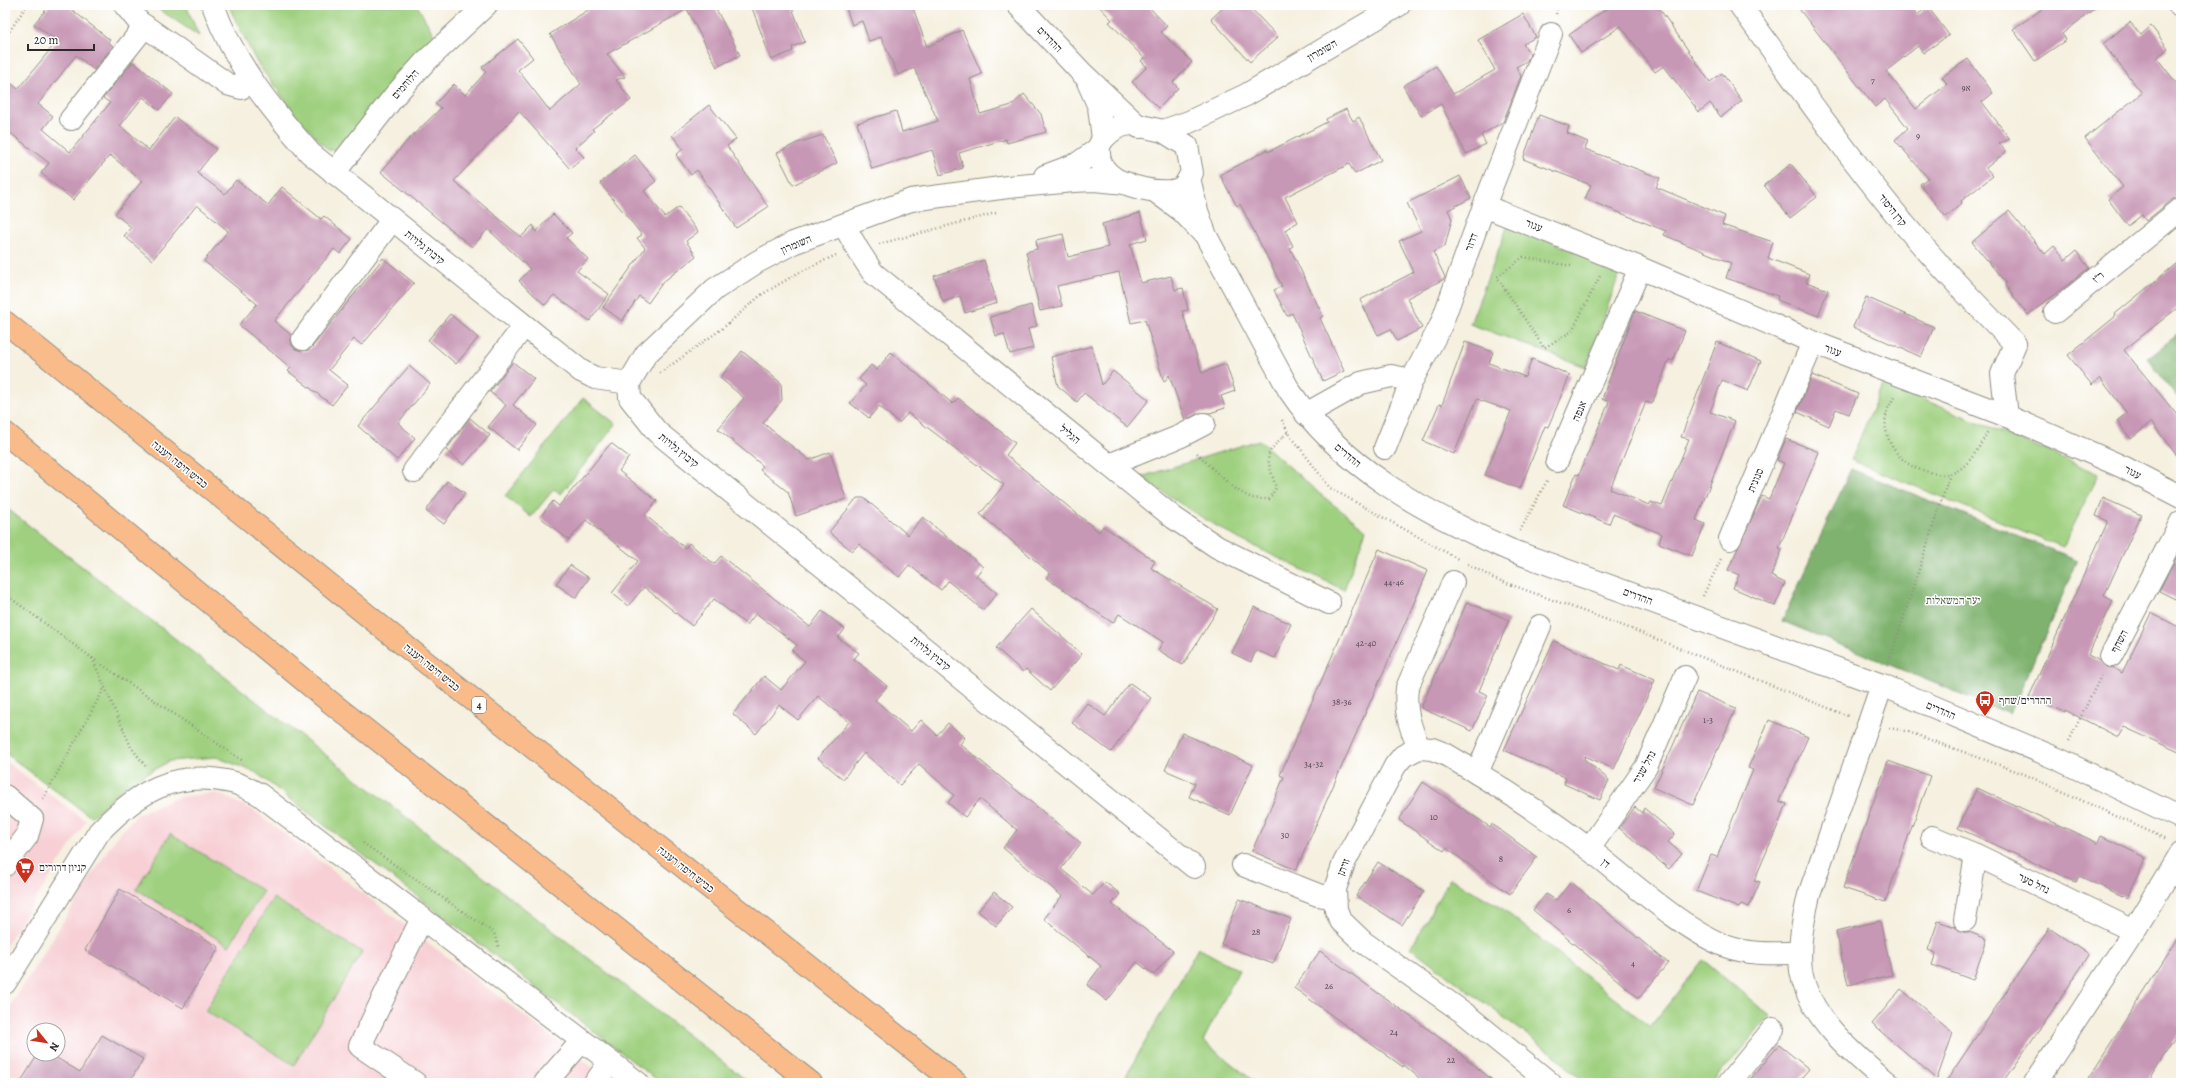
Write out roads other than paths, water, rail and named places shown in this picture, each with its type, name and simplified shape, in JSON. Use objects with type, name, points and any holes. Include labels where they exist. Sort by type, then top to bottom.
[{"type":"highway","name":"כביש חיפה רעננה","points":[[7,323],[420,658],[956,1083]]},
{"type":"highway","points":[[5,432],[329,701]]},
{"type":"highway","points":[[5,450],[329,701],[811,1083]]},
{"type":"street","points":[[125,5],[145,26],[227,84],[241,88],[253,82]]},
{"type":"street","name":"קיבוץ גלויות","points":[[213,5],[240,62],[253,82],[273,111],[310,153],[581,371],[595,378],[629,383],[630,398],[657,432],[1194,868]]},
{"type":"street","name":"הלוחמים","points":[[334,173],[400,89],[446,41],[486,5]]},
{"type":"street","name":"ההדרים","points":[[1018,5],[1082,73],[1139,127]]},
{"type":"street","name":"קרן היסוד","points":[[1740,5],[1835,137],[1904,224],[1951,278],[2015,344],[2002,374],[2003,414]]},
{"type":"street","name":"השומרון","points":[[1163,131],[1189,122],[1246,95],[1394,6]]},
{"type":"street","points":[[71,119],[145,26]]},
{"type":"street","name":"דרור","points":[[1385,448],[1412,380],[1441,325],[1484,206],[1551,34]]},
{"type":"street","name":"ההדרים","points":[[1082,73],[1099,107],[1101,144]]},
{"type":"street","name":"השומרון","points":[[1187,146],[1246,95]]},
{"type":"street","points":[[1121,125],[1163,131],[1187,146],[1192,173],[1181,188],[1170,191],[1155,191],[1116,180],[1103,168],[1099,161],[1101,144],[1112,130],[1121,125]]},
{"type":"street","name":"השומרון","points":[[1008,187],[1060,171],[1077,164],[1101,144]]},
{"type":"street","name":"ההדרים","points":[[1189,178],[1195,205],[1206,236],[1289,390],[1306,414],[1326,437],[1374,476],[1417,504],[1462,529],[1510,550],[1882,685],[2060,760],[2181,818]]},
{"type":"street","name":"השומרון","points":[[629,383],[646,354],[715,289],[757,262],[793,243],[911,200],[1008,187],[1094,180],[1126,183]]},
{"type":"street","name":"ההדרים","points":[[1155,191],[1182,211],[1206,236]]},
{"type":"street","name":"עגור","points":[[1484,206],[1617,258],[1813,342],[2003,414],[2123,466],[2181,497]]},
{"type":"street","name":"ר\"ז","points":[[2054,312],[2181,209]]},
{"type":"street","points":[[302,339],[392,220]]},
{"type":"street","name":"הגליל","points":[[844,225],[873,273],[904,300],[1174,518],[1217,546],[1329,603]]},
{"type":"street","name":"אנפה","points":[[1557,461],[1640,268]]},
{"type":"street","points":[[414,471],[524,326]]},
{"type":"street","name":"סנונית","points":[[1730,538],[1813,342]]},
{"type":"street","points":[[1306,414],[1360,383],[1391,376],[1412,380]]},
{"type":"street","points":[[1109,465],[1181,436],[1204,424]]},
{"type":"street","name":"השחף","points":[[2111,656],[2181,522]]},
{"type":"street","points":[[1419,748],[1409,725],[1405,704],[1407,688],[1453,582]]},
{"type":"street","points":[[1477,773],[1540,626]]},
{"type":"street","name":"נחל שניר","points":[[1589,849],[1646,767],[1685,677]]},
{"type":"street","points":[[1882,685],[1809,895],[1802,925],[1800,953],[1802,972],[1810,996],[1821,1015],[1842,1042],[1888,1083]]},
{"type":"street","name":"דן","points":[[1419,748],[1432,749],[1445,754],[1477,773],[1546,818],[1681,920],[1728,947],[1749,952],[1800,953]]},
{"type":"street","name":"זויתן","points":[[1419,748],[1403,756],[1395,766],[1344,863],[1335,889],[1336,910],[1341,921],[1364,942],[1464,1013],[1550,1083]]},
{"type":"street","points":[[8,972],[99,832],[118,812],[148,792],[176,780],[204,778],[233,782],[259,794],[582,1041],[624,1075]]},
{"type":"street","points":[[5,796],[32,819],[27,836],[5,865]]},
{"type":"street","name":"נחל סער","points":[[1932,837],[1976,855],[2134,931]]},
{"type":"street","points":[[2035,1083],[2134,931],[2181,853]]},
{"type":"street","points":[[1965,920],[1976,855]]},
{"type":"street","points":[[1243,865],[1318,895],[1336,898]]},
{"type":"street","points":[[415,1083],[360,1046],[422,918]]},
{"type":"street","points":[[1729,1083],[1774,1029]]},
{"type":"street","points":[[545,1083],[582,1041]]},
{"type":"street","points":[[595,1083],[624,1075]]},
{"type":"place","name":"ההדרים/שחף","points":[[1985,717]]},
{"type":"place","name":"קניון דרורים","points":[[25,884]]},
{"type":"park label","name":"יער המשאלות","points":[[1953,600]]}]
